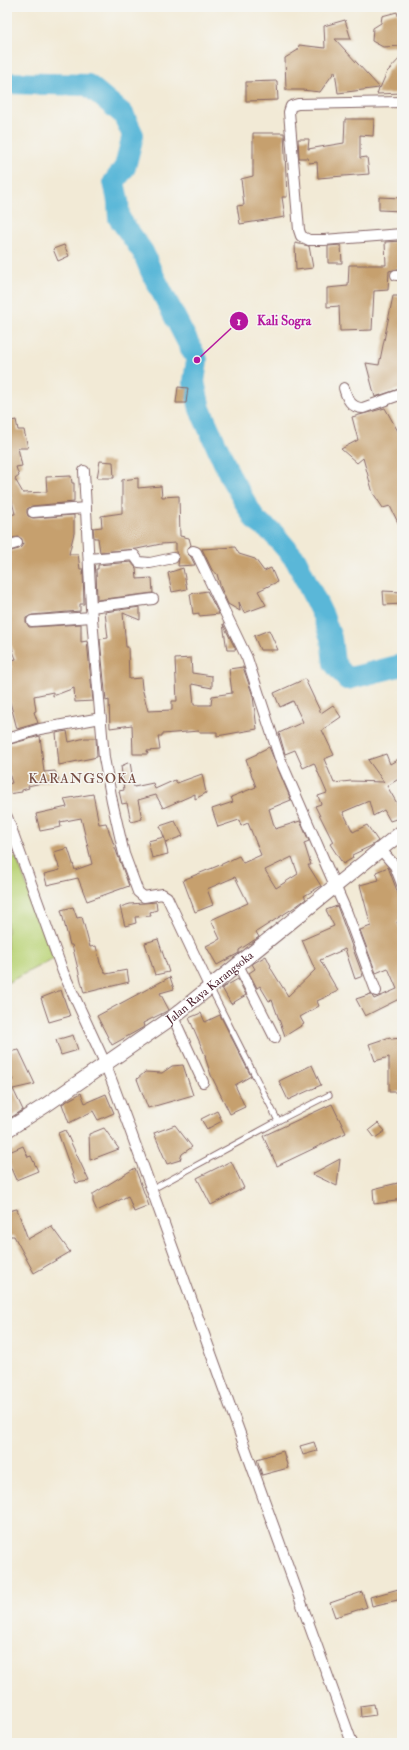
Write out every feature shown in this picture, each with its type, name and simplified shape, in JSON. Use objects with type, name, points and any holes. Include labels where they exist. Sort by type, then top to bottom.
[{"type":"main road","name":"Jalan Raya Karangsoka","points":[[7,1130],[46,1105],[173,1017],[402,832]]},
{"type":"street","points":[[402,102],[298,104],[291,106],[289,112],[299,230],[301,236],[309,240],[324,240],[402,234]]},
{"type":"street","points":[[344,388],[346,397],[352,405],[357,408],[363,408],[402,394]]},
{"type":"street","points":[[84,471],[92,612],[104,758],[124,854],[138,892],[144,897],[162,894],[167,897],[210,988]]},
{"type":"street","points":[[33,512],[86,508]]},
{"type":"street","points":[[193,551],[196,552],[247,658],[280,759],[335,885],[376,992]]},
{"type":"street","points":[[89,559],[134,555],[139,562],[144,563],[173,558]]},
{"type":"street","points":[[32,621],[92,612],[153,599]]},
{"type":"street","points":[[7,738],[40,729],[101,718]]},
{"type":"street","points":[[7,817],[63,972],[105,1063],[216,1363],[311,1633],[352,1743]]},
{"type":"street","points":[[381,850],[395,866],[402,884]]},
{"type":"street","points":[[238,965],[275,1038]]},
{"type":"street","points":[[173,1017],[203,1082]]},
{"type":"lane","points":[[210,988],[278,1121]]},
{"type":"lane","points":[[151,1190],[329,1095]]},
{"type":"green space","points":[[16,857],[54,958],[7,983],[7,861]]},
{"type":"building","points":[[397,12],[400,22],[402,22],[402,46],[383,47],[372,41],[373,28],[381,23],[382,16]]},
{"type":"building","points":[[345,20],[351,39],[335,39],[380,88],[387,72],[402,56],[402,93],[377,94],[379,88],[338,93],[335,71],[320,92],[286,90],[285,58],[298,50],[299,45],[325,48],[324,26]]},
{"type":"building","points":[[277,81],[278,100],[246,101],[246,82]]},
{"type":"building","points":[[345,119],[374,119],[373,136],[360,135],[360,158],[367,157],[369,174],[318,178],[317,162],[309,163],[308,158],[299,158],[298,139],[309,139],[308,149],[344,143]]},
{"type":"building","points":[[253,133],[284,133],[287,197],[282,197],[285,217],[240,224],[237,206],[244,205],[241,179],[253,176]]},
{"type":"building","points":[[379,197],[402,198],[402,211],[379,210]]},
{"type":"building","points":[[402,241],[402,268],[389,271],[388,290],[374,291],[372,330],[340,331],[339,306],[327,307],[327,288],[348,286],[349,265],[386,265],[385,242]]},
{"type":"building","points":[[295,243],[309,246],[313,268],[296,270]]},
{"type":"building","points":[[64,245],[69,256],[58,261],[53,249]]},
{"type":"building","points":[[341,245],[342,263],[328,263],[328,246]]},
{"type":"building","points":[[393,296],[402,296],[402,388],[375,397],[366,363],[379,365]]},
{"type":"building","points":[[178,387],[188,388],[186,403],[176,403]]},
{"type":"building","points":[[385,408],[399,433],[402,433],[402,531],[390,506],[383,508],[373,493],[363,458],[357,463],[341,449],[358,440],[352,417]]},
{"type":"building","points":[[16,420],[18,430],[24,430],[28,448],[18,448],[22,466],[16,467],[19,476],[15,479],[23,493],[47,492],[46,477],[71,476],[72,483],[74,483],[74,502],[32,506],[27,509],[28,516],[33,518],[74,515],[74,533],[69,554],[78,554],[80,569],[83,569],[84,604],[80,604],[80,611],[32,615],[26,618],[26,622],[29,627],[81,624],[81,642],[87,641],[93,701],[75,702],[74,688],[53,696],[53,692],[34,696],[36,711],[34,712],[38,723],[17,729],[10,702],[7,703],[7,671],[12,669],[9,661],[16,659],[7,634],[7,605],[9,605],[7,585],[7,552],[19,549],[23,544],[22,539],[19,537],[7,539],[7,515],[15,514],[10,493],[7,494],[7,422]]},
{"type":"building","points":[[100,461],[113,462],[114,478],[97,478]]},
{"type":"building","points":[[138,478],[138,488],[161,486],[162,497],[179,496],[180,536],[189,538],[191,545],[187,549],[187,553],[195,565],[178,566],[179,557],[176,552],[176,543],[161,544],[137,549],[100,552],[98,538],[94,538],[93,528],[102,527],[101,516],[122,513],[122,480]]},
{"type":"building","points":[[235,547],[239,554],[255,559],[264,571],[271,568],[277,582],[258,591],[266,605],[244,613],[239,602],[240,611],[228,604],[217,574],[212,570],[202,549]]},
{"type":"building","points":[[131,562],[136,568],[137,579],[152,578],[153,593],[97,600],[96,569],[98,569],[98,565]]},
{"type":"building","points":[[183,568],[187,589],[172,592],[168,573]]},
{"type":"building","points":[[207,591],[219,614],[199,616],[199,613],[193,614],[190,594]]},
{"type":"building","points":[[383,591],[402,592],[402,604],[384,605]]},
{"type":"building","points":[[140,607],[140,620],[123,613],[126,647],[128,647],[129,679],[141,678],[148,711],[172,710],[172,701],[177,701],[175,659],[191,658],[192,673],[212,676],[212,688],[192,684],[194,705],[211,705],[212,696],[232,693],[229,669],[243,667],[253,696],[257,729],[217,736],[217,732],[199,731],[162,734],[162,736],[158,736],[160,750],[147,751],[148,754],[133,754],[132,725],[110,728],[109,700],[106,701],[100,639],[108,638],[105,612]]},
{"type":"building","points":[[223,624],[236,650],[227,650]]},
{"type":"building","points":[[269,630],[278,650],[260,650],[254,636]]},
{"type":"building","points":[[305,679],[321,713],[333,705],[341,717],[322,730],[334,755],[324,759],[334,783],[351,781],[384,782],[368,760],[386,754],[390,764],[402,757],[402,777],[387,786],[402,812],[402,817],[390,821],[384,810],[373,816],[369,801],[343,812],[353,832],[367,825],[378,841],[352,855],[353,858],[343,864],[330,844],[333,842],[315,806],[321,804],[318,796],[327,793],[314,763],[303,768],[295,750],[285,754],[279,733],[303,722],[293,701],[280,707],[274,693]]},
{"type":"building","points":[[67,731],[69,742],[85,738],[96,738],[97,757],[59,765],[56,733]]},
{"type":"building","points":[[40,736],[44,772],[55,771],[59,779],[28,786],[29,788],[22,790],[22,792],[7,794],[7,784],[12,783],[7,768],[7,745]]},
{"type":"building","points":[[269,747],[291,800],[269,809],[275,829],[300,821],[309,841],[304,843],[311,865],[308,865],[321,886],[304,896],[306,899],[295,907],[256,932],[259,937],[239,950],[239,953],[217,965],[206,946],[220,939],[211,920],[248,903],[235,877],[207,889],[213,905],[195,912],[183,880],[239,856],[243,863],[261,855],[248,823],[241,826],[239,820],[218,827],[212,809],[233,802],[231,797],[256,787],[246,759]],"holes":[[[292,857],[298,874],[276,888],[265,870]]]},
{"type":"building","points":[[130,762],[134,787],[153,783],[155,789],[175,780],[177,783],[202,774],[206,793],[195,799],[195,794],[163,808],[156,795],[138,800],[142,819],[131,822],[127,803],[122,804],[119,791],[124,790],[121,766]]},
{"type":"building","points":[[93,794],[99,824],[106,823],[129,886],[87,901],[78,878],[47,885],[44,874],[60,870],[54,852],[68,848],[75,870],[92,864],[81,818],[60,822],[61,827],[40,831],[36,814],[67,807],[64,799]]},
{"type":"building","points":[[175,821],[183,836],[166,842],[160,826]]},
{"type":"building","points":[[164,837],[168,854],[152,858],[148,841]]},
{"type":"building","points":[[388,867],[402,904],[402,921],[397,922],[402,933],[402,1000],[401,998],[365,1016],[356,999],[371,994],[374,999],[397,989],[388,968],[376,973],[360,930],[371,926],[360,885],[379,880],[376,872]]},
{"type":"building","points":[[156,902],[157,910],[150,912],[151,916],[135,917],[136,923],[125,926],[120,907],[130,904]]},
{"type":"building","points":[[337,906],[363,976],[355,979],[345,949],[320,960],[338,991],[317,1001],[319,1006],[300,1017],[304,1024],[285,1036],[272,1000],[269,1001],[260,986],[257,988],[249,973],[255,969],[252,964],[266,956],[271,966],[270,967],[288,996],[315,970],[302,940],[334,926],[326,910]]},
{"type":"building","points":[[73,907],[77,918],[82,917],[90,947],[96,946],[100,963],[106,974],[127,970],[129,982],[84,993],[72,945],[70,945],[61,910]]},
{"type":"building","points":[[158,939],[169,972],[155,975],[145,943]]},
{"type":"building","points":[[170,977],[174,989],[160,993],[169,1010],[143,1023],[144,1027],[112,1045],[97,1016]]},
{"type":"building","points":[[238,979],[246,995],[231,1004],[222,988]]},
{"type":"building","points":[[61,990],[70,1016],[49,1022],[41,998]]},
{"type":"building","points":[[201,1013],[205,1022],[220,1015],[251,1076],[235,1085],[245,1107],[230,1114],[211,1075],[206,1057],[189,1018]]},
{"type":"building","points":[[73,1035],[78,1050],[61,1055],[56,1040]]},
{"type":"building","points":[[390,1037],[391,1039],[402,1038],[402,1092],[389,1092],[389,1057],[375,1061],[369,1044]]},
{"type":"building","points":[[19,1050],[35,1084],[13,1089],[23,1110],[7,1120],[7,1077],[9,1082],[13,1080],[7,1070],[7,1052]]},
{"type":"building","points":[[183,1065],[193,1095],[148,1108],[137,1079],[145,1072],[162,1073],[172,1066]]},
{"type":"building","points":[[312,1065],[321,1085],[288,1100],[279,1081]]},
{"type":"building","points":[[81,1093],[85,1103],[106,1094],[114,1113],[98,1120],[93,1111],[69,1123],[62,1104]]},
{"type":"building","points":[[332,1104],[346,1133],[277,1166],[263,1136]]},
{"type":"building","points":[[217,1111],[222,1121],[207,1129],[201,1119]]},
{"type":"building","points":[[378,1123],[385,1131],[375,1138],[369,1130]]},
{"type":"building","points":[[175,1125],[192,1147],[182,1154],[180,1160],[167,1164],[154,1133]]},
{"type":"building","points":[[104,1128],[119,1149],[90,1160],[89,1134]]},
{"type":"building","points":[[65,1130],[89,1181],[76,1183],[58,1133]]},
{"type":"building","points":[[23,1146],[28,1157],[31,1156],[38,1171],[16,1180],[7,1159],[7,1153]]},
{"type":"building","points":[[340,1159],[337,1186],[312,1174]]},
{"type":"building","points":[[231,1161],[244,1188],[211,1205],[197,1178]]},
{"type":"building","points":[[135,1168],[149,1206],[134,1212],[128,1196],[97,1211],[93,1202],[93,1194]]},
{"type":"building","points":[[402,1182],[402,1198],[396,1199],[396,1201],[374,1204],[373,1189]]},
{"type":"building","points":[[17,1209],[28,1239],[51,1226],[70,1252],[34,1273],[14,1236],[10,1236],[7,1228],[7,1211]]},
{"type":"building","points":[[314,1442],[317,1451],[303,1455],[300,1446]]},
{"type":"building","points":[[283,1451],[288,1468],[262,1475],[257,1459]]},
{"type":"building","points":[[402,1588],[402,1599],[372,1606],[370,1597]]},
{"type":"building","points":[[362,1592],[367,1607],[335,1617],[330,1603]]},
{"type":"building","points":[[374,1704],[376,1715],[361,1717],[360,1706]]},
{"type":"waterway","points":[[7,83],[88,85],[123,114],[133,135],[125,167],[114,182],[118,201],[119,218],[143,252],[151,271],[197,360],[194,382],[200,409],[231,478],[256,521],[272,532],[296,560],[323,616],[331,638],[334,663],[347,679],[402,665]]},
{"type":"place","name":"Kali Sogra","points":[[197,360]]},
{"type":"district","name":"KARANGSOKA","points":[[83,778]]}]
